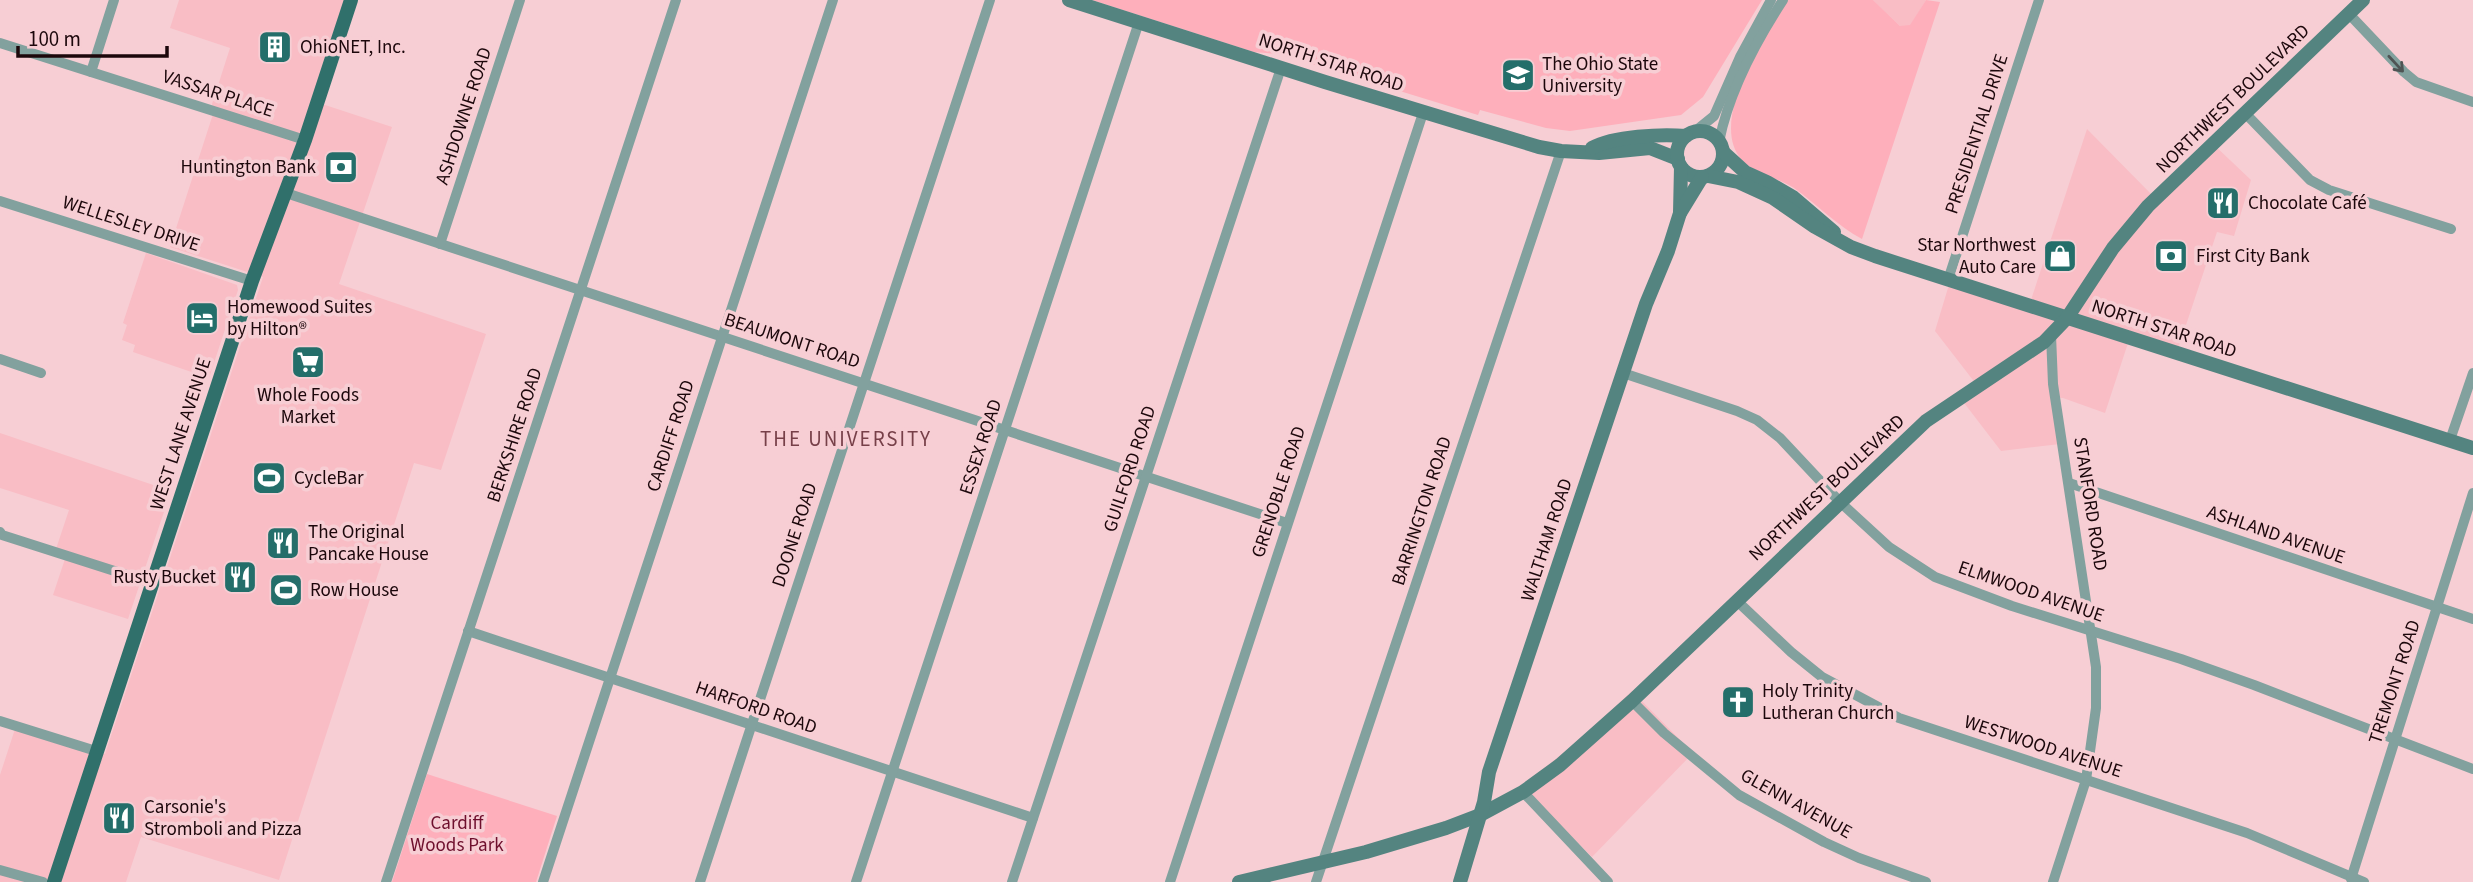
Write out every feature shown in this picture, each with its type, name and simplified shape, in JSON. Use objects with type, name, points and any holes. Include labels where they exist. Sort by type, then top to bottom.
[{"type":"main road","name":"WEST LANE AVENUE","points":[[54,882],[251,281],[305,140],[351,0]]},
{"type":"street","points":[[91,72],[114,0]]},
{"type":"street","name":"ASHDOWNE ROAD","points":[[440,244],[520,0]]},
{"type":"street","name":"BERKSHIRE ROAD","points":[[386,882],[676,0]]},
{"type":"street","name":"CARDIFF ROAD","points":[[542,882],[833,0]]},
{"type":"street","name":"DOONE ROAD","points":[[700,882],[990,0]]},
{"type":"street","name":"NORTH STAR ROAD","points":[[1069,0],[1514,141],[1562,151],[1599,153],[1650,148],[1679,163]]},
{"type":"street","points":[[1771,0],[1740,57],[1714,116],[1679,146],[1679,163],[1690,175],[1705,177],[1719,167],[1731,99],[1747,61],[1783,0]]},
{"type":"street","name":"PRESIDENTIAL DRIVE","points":[[1948,280],[2039,0]]},
{"type":"street","name":"NORTHWEST BOULEVARD","points":[[1239,882],[1412,841],[1480,815],[1523,792],[1560,765],[1632,702],[1926,421],[2026,355],[2051,335],[2067,318],[2126,230],[2364,0]]},
{"type":"street","points":[[2349,14],[2416,82],[2473,102]]},
{"type":"street","name":"ESSEX ROAD","points":[[856,882],[1139,22]]},
{"type":"street","name":"VASSAR PLACE","points":[[0,43],[305,140]]},
{"type":"street","name":"GUILFORD ROAD","points":[[1012,882],[1281,68]]},
{"type":"street","name":"GRENOBLE ROAD","points":[[1170,882],[1423,113]]},
{"type":"street","points":[[2245,113],[2310,180],[2329,190],[2451,229]]},
{"type":"street","points":[[1690,134],[1707,133],[1721,147]]},
{"type":"street","name":"NORTH STAR ROAD","points":[[1584,152],[1611,141],[1690,134]]},
{"type":"street","name":"NORTH STAR ROAD","points":[[1721,147],[1745,172],[1768,181],[1793,197],[1821,219],[1844,243]]},
{"type":"street","name":"BARRINGTON ROAD","points":[[1316,882],[1562,151]]},
{"type":"street","name":"WALTHAM ROAD","points":[[1460,882],[1480,815],[1489,772],[1646,304],[1668,251],[1679,213],[1679,163]]},
{"type":"street","name":"NORTH STAR ROAD","points":[[1705,177],[1738,182],[1773,198],[1815,227],[1860,251],[2473,448]]},
{"type":"street","name":"WALTHAM ROAD","points":[[1679,213],[1705,177]]},
{"type":"street","name":"BEAUMONT ROAD","points":[[286,193],[1287,523]]},
{"type":"street","name":"WELLESLEY DRIVE","points":[[0,201],[251,281]]},
{"type":"street","name":"STANFORD ROAD","points":[[2051,335],[2053,384],[2096,667],[2096,708],[2085,780],[2053,882]]},
{"type":"street","points":[[0,359],[41,373]]},
{"type":"street","name":"ELMWOOD AVENUE","points":[[1623,373],[1757,420],[1780,438],[1840,502],[1889,547],[1936,577],[2011,606],[2254,685],[2473,769]]},
{"type":"street","points":[[2450,440],[2473,373]]},
{"type":"street","name":"ASHLAND AVENUE","points":[[2068,483],[2473,619]]},
{"type":"street","name":"TREMONT ROAD","points":[[2351,879],[2473,493]]},
{"type":"street","points":[[1,534],[152,583]]},
{"type":"street","name":"WESTWOOD AVENUE","points":[[1737,601],[1822,677],[1899,718],[2247,833],[2351,879],[2364,882]]},
{"type":"street","name":"HARFORD ROAD","points":[[468,631],[1033,818]]},
{"type":"street","name":"GLENN AVENUE","points":[[1632,702],[1664,733],[1739,795],[1836,848],[1926,882]]},
{"type":"street","points":[[0,721],[96,751]]},
{"type":"street","points":[[1523,792],[1608,882]]},
{"type":"street","points":[[0,870],[43,882]]},
{"type":"shaded area","points":[[179,0],[349,0],[316,102],[392,127],[339,284],[486,334],[441,470],[414,463],[279,880],[141,837],[126,882],[0,882],[0,775],[16,726],[105,754],[263,277],[170,247],[214,111],[212,104],[230,48],[170,28]]},
{"type":"shaded area","points":[[1873,0],[1926,0],[1910,26],[1900,26]]},
{"type":"shaded area","points":[[2087,129],[2154,197],[2212,143],[2251,180],[2234,236],[2217,232],[2176,355],[2129,340],[2105,413],[2063,398],[2052,397],[2060,444],[2001,451],[1958,395],[1976,384],[1935,331],[1951,278],[2030,303]]},
{"type":"shaded area","points":[[146,253],[237,285],[238,290],[209,378],[133,352],[135,345],[122,340],[127,325],[123,323]]},
{"type":"shaded area","points":[[0,433],[171,491],[128,619],[53,595],[66,556],[55,552],[69,510],[0,488]]},
{"type":"shaded area","points":[[1632,691],[1693,753],[1592,857],[1521,786],[1580,740]]},
{"type":"green space","name":"The Ohio State University","points":[[1092,0],[1762,0],[1703,97],[1681,115],[1570,131],[1546,128],[1480,110],[1478,115],[1279,54],[1254,52]]},
{"type":"green space","points":[[1786,0],[1873,0],[1900,26],[1910,25],[1926,0],[1940,2],[1862,239],[1794,188],[1747,165],[1733,144],[1731,124],[1743,79]]},
{"type":"green space","name":"Cardiff Woods Park","points":[[427,774],[557,816],[536,882],[392,882]]},
{"type":"place","name":"OhioNET, Inc.","points":[[275,47]]},
{"type":"place","name":"The Ohio State University","points":[[1518,75]]},
{"type":"place","name":"Huntington Bank","points":[[341,167]]},
{"type":"place","name":"Chocolate Café","points":[[2223,203]]},
{"type":"place","name":"Star Northwest Auto Care","points":[[2060,256]]},
{"type":"place","name":"First City Bank","points":[[2171,256]]},
{"type":"place","name":"Homewood Suites by Hilton®","points":[[202,318]]},
{"type":"place","name":"Whole Foods Market","points":[[308,362]]},
{"type":"place","name":"CycleBar","points":[[269,478]]},
{"type":"place","name":"The Original Pancake House","points":[[283,543]]},
{"type":"place","name":"Rusty Bucket","points":[[240,577]]},
{"type":"place","name":"Row House","points":[[286,590]]},
{"type":"place","name":"Holy Trinity Lutheran Church","points":[[1738,702]]},
{"type":"place","name":"Carsonie's Stromboli and Pizza","points":[[119,818]]},
{"type":"district","name":"THE UNIVERSITY","points":[[846,439]]}]
